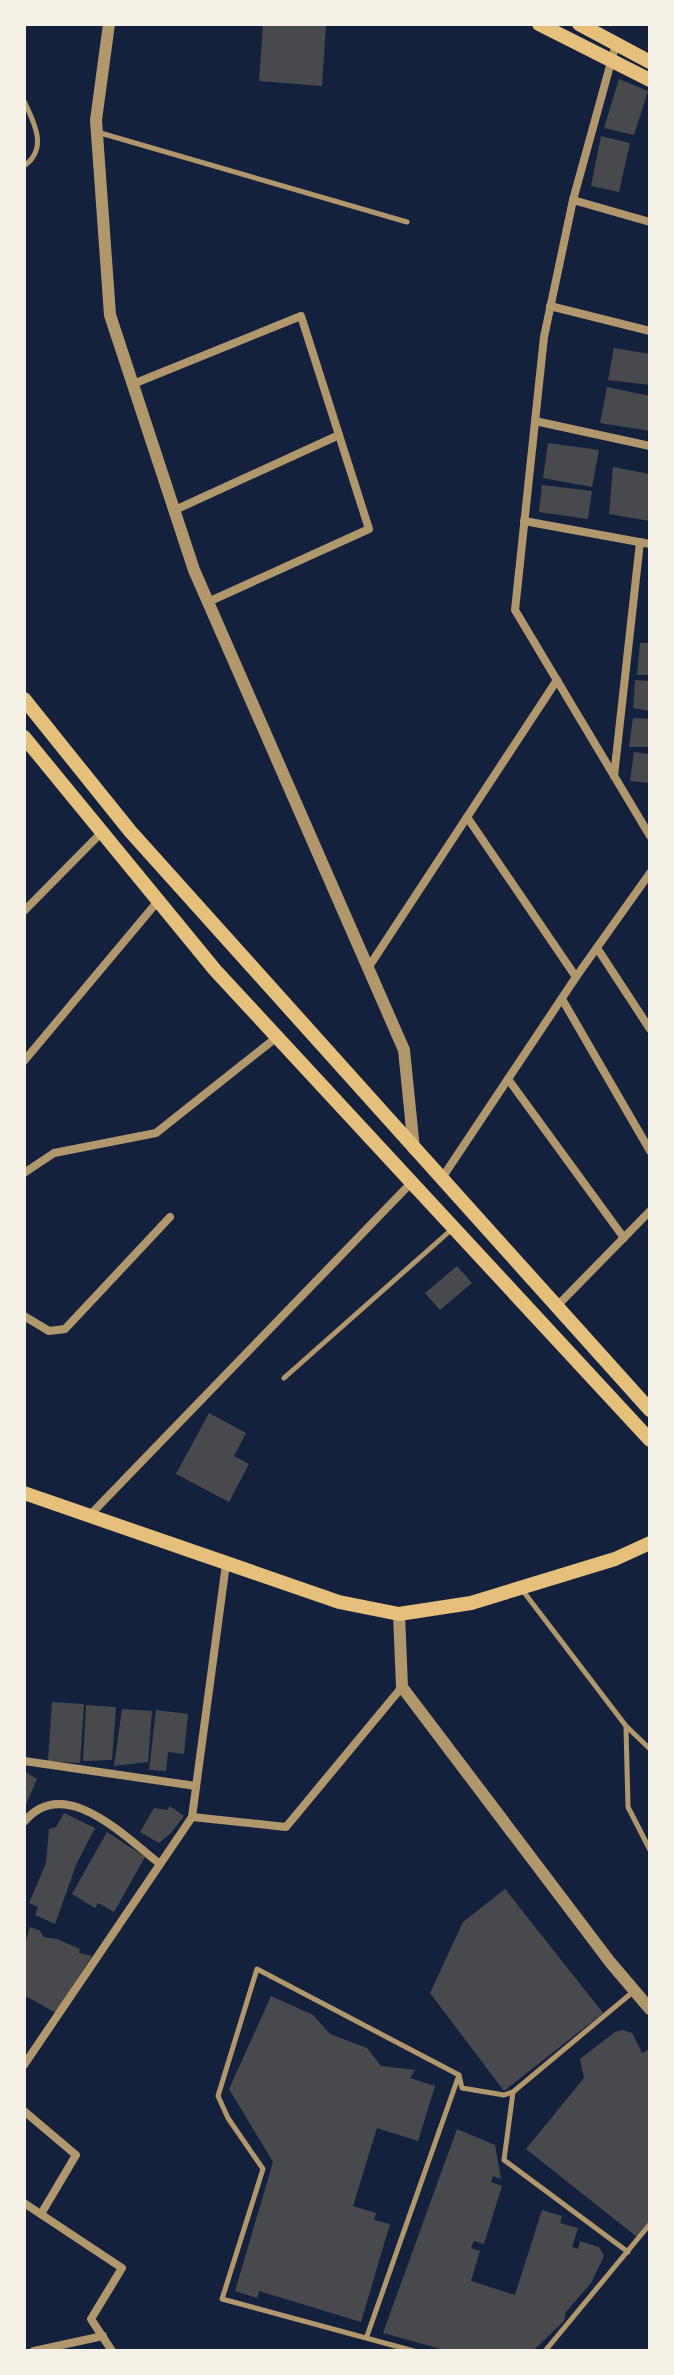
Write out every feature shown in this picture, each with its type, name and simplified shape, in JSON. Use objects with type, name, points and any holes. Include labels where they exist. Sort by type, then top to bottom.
[{"type":"main road","points":[[539,24],[650,80]]},
{"type":"main road","points":[[579,24],[650,62]]},
{"type":"main road","points":[[24,699],[130,831],[650,1410]]},
{"type":"main road","points":[[24,737],[158,901],[277,1037],[650,1440]]},
{"type":"main road","points":[[24,1493],[88,1518],[339,1602],[399,1614],[471,1603],[521,1589],[615,1559],[650,1543]]},
{"type":"street","points":[[109,24],[97,131],[110,315],[208,602],[404,1050],[414,1149]]},
{"type":"street","points":[[616,44],[609,60],[573,200],[550,306],[515,610],[650,836]]},
{"type":"street","points":[[573,200],[650,222]]},
{"type":"street","points":[[550,306],[650,331]]},
{"type":"street","points":[[133,384],[301,316],[369,529],[208,602]]},
{"type":"street","points":[[535,421],[650,446]]},
{"type":"street","points":[[175,510],[339,435]]},
{"type":"street","points":[[524,521],[650,544]]},
{"type":"street","points":[[614,776],[640,542]]},
{"type":"street","points":[[368,968],[557,680]]},
{"type":"street","points":[[467,817],[576,977]]},
{"type":"street","points":[[24,911],[102,832]]},
{"type":"street","points":[[441,1179],[576,977],[650,873]]},
{"type":"street","points":[[24,1061],[158,901]]},
{"type":"street","points":[[597,948],[650,1029]]},
{"type":"street","points":[[562,999],[650,1151]]},
{"type":"street","points":[[24,1173],[54,1153],[156,1133],[277,1037]]},
{"type":"street","points":[[508,1079],[624,1238]]},
{"type":"street","points":[[88,1518],[411,1183]]},
{"type":"street","points":[[557,1306],[650,1211]]},
{"type":"street","points":[[24,1316],[49,1331],[65,1329],[170,1217]]},
{"type":"street","points":[[24,2065],[192,1817],[226,1564]]},
{"type":"street","points":[[399,1614],[402,1687],[650,2009]]},
{"type":"street","points":[[192,1817],[286,1827],[402,1687]]},
{"type":"street","points":[[24,1761],[196,1786]]},
{"type":"street","points":[[24,1822],[33,1811],[49,1803],[58,1802],[82,1809],[160,1864]]},
{"type":"street","points":[[24,2111],[76,2155],[41,2214]]},
{"type":"street","points":[[24,2203],[122,2268],[91,2319],[112,2351]]},
{"type":"street","points":[[34,2351],[103,2336]]},
{"type":"lane","points":[[24,101],[40,145],[37,154],[24,166]]},
{"type":"lane","points":[[97,131],[407,222]]},
{"type":"lane","points":[[284,1378],[453,1228]]},
{"type":"lane","points":[[521,1589],[626,1726],[650,1749]]},
{"type":"lane","points":[[626,1726],[628,1807],[650,1850]]},
{"type":"lane","points":[[414,2351],[222,2299],[263,2179],[259,2161],[228,2118],[218,2096],[257,1969],[459,2075],[462,2088],[504,2095],[513,2092],[635,1990]]},
{"type":"lane","points":[[367,2336],[459,2075]]},
{"type":"lane","points":[[513,2092],[504,2160],[628,2252]]},
{"type":"lane","points":[[545,2351],[650,2224]]},
{"type":"building","points":[[263,24],[326,24],[322,86],[259,81]]},
{"type":"building","points":[[619,79],[648,91],[634,135],[604,128]]},
{"type":"building","points":[[601,136],[630,143],[619,192],[591,186]]},
{"type":"building","points":[[614,348],[650,354],[650,385],[608,380]]},
{"type":"building","points":[[607,387],[650,396],[650,431],[600,423]]},
{"type":"building","points":[[548,443],[599,450],[592,487],[543,478]]},
{"type":"building","points":[[613,467],[650,474],[650,521],[609,514]]},
{"type":"building","points":[[542,485],[592,491],[588,519],[539,512]]},
{"type":"building","points":[[640,643],[650,643],[650,675],[637,675]]},
{"type":"building","points":[[635,680],[650,681],[650,711],[633,708]]},
{"type":"building","points":[[633,718],[650,719],[650,747],[629,747]]},
{"type":"building","points":[[634,752],[650,754],[650,783],[630,781]]},
{"type":"building","points":[[457,1266],[472,1283],[440,1310],[425,1293]]},
{"type":"building","points":[[209,1413],[246,1433],[234,1456],[249,1464],[229,1502],[176,1474]]},
{"type":"building","points":[[52,1702],[84,1704],[80,1763],[48,1761]]},
{"type":"building","points":[[86,1705],[116,1707],[112,1760],[83,1761]]},
{"type":"building","points":[[122,1709],[152,1711],[148,1762],[114,1766]]},
{"type":"building","points":[[156,1710],[188,1714],[184,1754],[168,1752],[166,1771],[149,1770]]},
{"type":"building","points":[[24,1771],[37,1779],[24,1809]]},
{"type":"building","points":[[170,1806],[184,1816],[171,1833],[159,1843],[140,1832],[154,1808],[167,1810]]},
{"type":"building","points":[[64,1813],[95,1828],[76,1865],[55,1924],[35,1915],[38,1907],[29,1903],[46,1863],[49,1829],[56,1827]]},
{"type":"building","points":[[107,1832],[145,1857],[114,1912],[98,1903],[95,1908],[72,1894]]},
{"type":"building","points":[[505,1889],[603,2013],[504,2091],[430,1993],[463,1922]]},
{"type":"building","points":[[30,1927],[39,1930],[44,1937],[57,1939],[80,1949],[79,1953],[92,1956],[56,2013],[24,1995],[24,1948]]},
{"type":"building","points":[[271,1996],[313,2015],[330,2034],[367,2048],[381,2066],[415,2070],[410,2078],[435,2086],[418,2141],[377,2128],[353,2206],[376,2213],[374,2220],[390,2224],[361,2322],[259,2291],[257,2298],[235,2291],[273,2162],[229,2089]]},
{"type":"building","points":[[622,2030],[632,2033],[642,2053],[650,2049],[650,2222],[637,2237],[526,2149],[584,2078],[580,2059]]},
{"type":"building","points":[[457,2129],[495,2145],[501,2179],[493,2176],[491,2182],[502,2186],[484,2244],[474,2241],[471,2248],[480,2251],[471,2281],[515,2295],[542,2210],[562,2216],[560,2223],[578,2228],[572,2247],[578,2249],[580,2241],[599,2247],[604,2256],[591,2283],[566,2312],[564,2321],[533,2351],[448,2351],[383,2333]]}]
